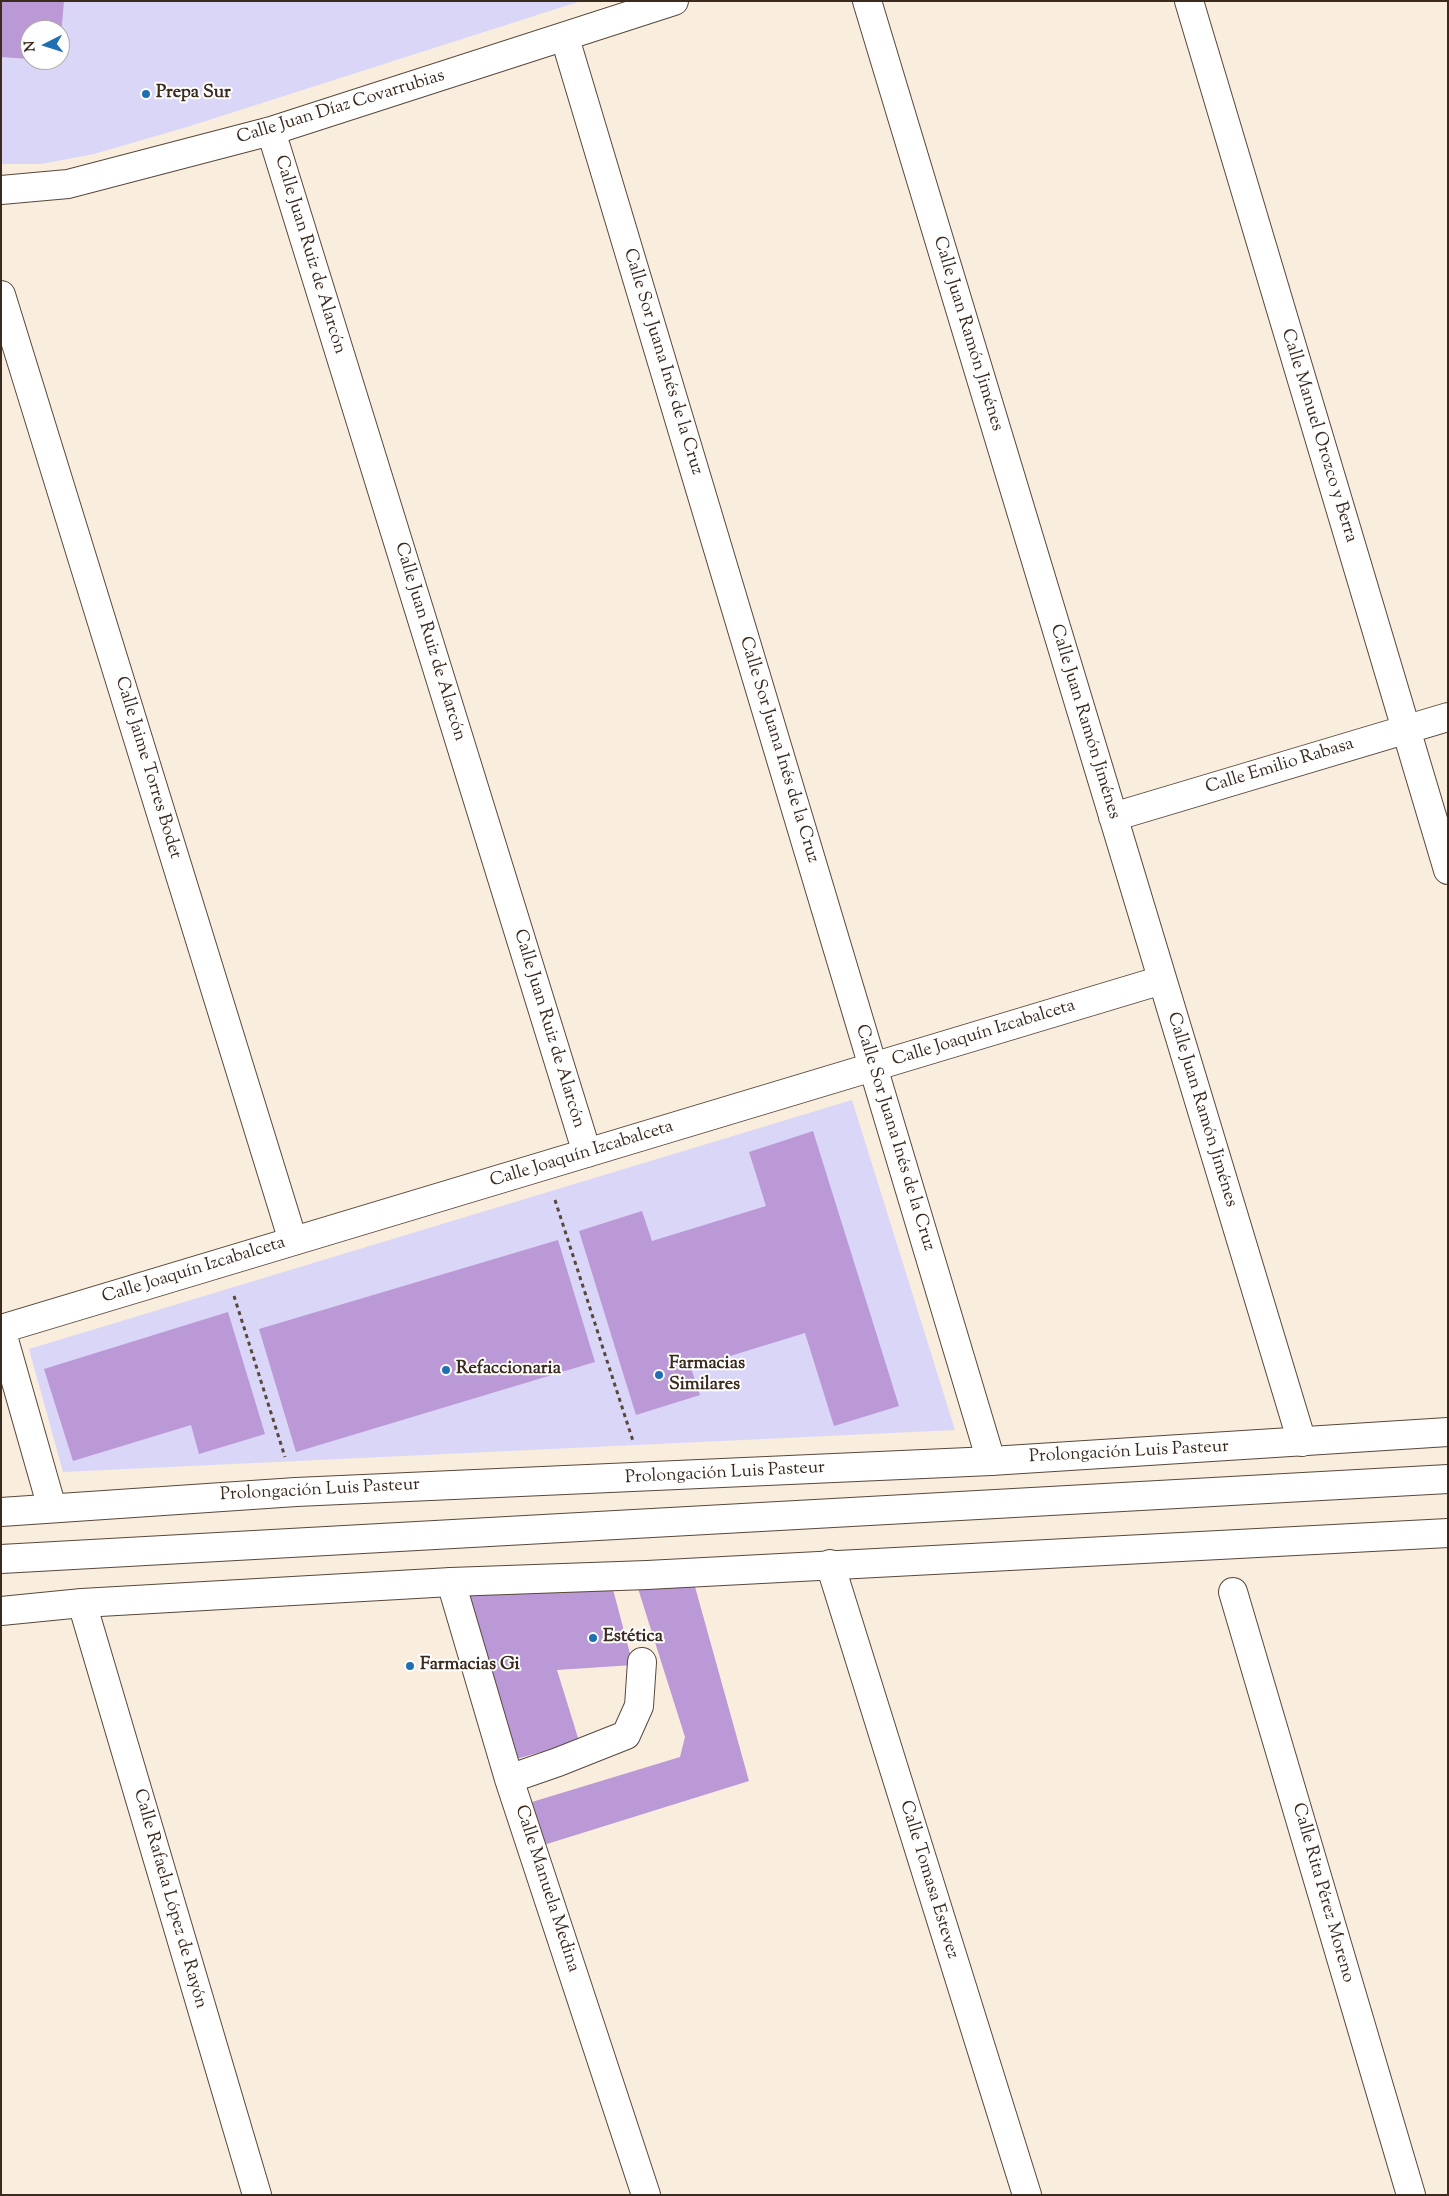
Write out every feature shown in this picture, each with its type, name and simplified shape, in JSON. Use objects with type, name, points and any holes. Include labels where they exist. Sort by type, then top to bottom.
[{"type":"street","name":"Calle Juan Díaz Covarrubias","points":[[1,190],[68,184],[271,131],[674,1]]},
{"type":"street","name":"Calle Juan Ramón Jiménes","points":[[867,1],[1302,1442]]},
{"type":"street","name":"Calle Manuel Orozco y Berra","points":[[1189,1],[1448,870]]},
{"type":"street","name":"Calle Sor Juana Inés de la Cruz","points":[[564,38],[991,1461]]},
{"type":"street","name":"Calle Juan Ruiz de Alarcón","points":[[271,131],[587,1153]]},
{"type":"street","name":"Calle Jaime Torres Bodet","points":[[1,295],[293,1241]]},
{"type":"street","name":"Calle Emilio Rabasa","points":[[1113,817],[1448,717]]},
{"type":"street","name":"Calle Joaquín Izcabalceta","points":[[1,1329],[1162,980]]},
{"type":"street","points":[[1,1329],[52,1508]]},
{"type":"street","name":"Prolongación Luis Pasteur","points":[[1,1512],[296,1492],[644,1478],[991,1461],[1448,1432]]},
{"type":"street","points":[[1,1559],[1448,1479]]},
{"type":"street","points":[[1,1611],[82,1603],[451,1582],[648,1575],[1448,1533]]},
{"type":"street","name":"Calle Tomasa Estevez","points":[[830,1564],[1027,2195]]},
{"type":"street","name":"Calle Manuela Medina","points":[[451,1582],[509,1779],[646,2195]]},
{"type":"street","name":"Calle Rita Pérez Moreno","points":[[1233,1592],[1411,2195]]},
{"type":"street","name":"Calle Rafaela López de Rayón","points":[[82,1603],[256,2195]]},
{"type":"street","points":[[509,1779],[626,1735],[639,1706],[642,1662]]},
{"type":"path","points":[[544,1166],[644,1478]]},
{"type":"path","points":[[223,1262],[296,1492]]},
{"type":"shaded area","name":"Prepa Sur","points":[[1,1],[581,1],[187,127],[94,154],[41,164],[1,164]]},
{"type":"shaded area","points":[[852,1100],[955,1430],[63,1472],[29,1349]]},
{"type":"building","points":[[1,1],[64,1],[62,20],[20,20],[20,58],[1,57]]},
{"type":"building","points":[[813,1131],[899,1406],[834,1426],[805,1333],[691,1368],[700,1395],[636,1415],[579,1231],[642,1211],[652,1241],[766,1206],[749,1152]]},
{"type":"building","points":[[558,1240],[595,1362],[296,1452],[259,1329]]},
{"type":"building","points":[[228,1312],[265,1434],[199,1454],[191,1425],[73,1461],[44,1369]]},
{"type":"building","points":[[692,1576],[749,1781],[534,1848],[522,1805],[680,1757],[685,1737],[635,1579]]},
{"type":"building","points":[[610,1578],[633,1665],[557,1670],[579,1741],[506,1762],[460,1586]]},
{"type":"place","name":"Prepa Sur","points":[[146,94]]},
{"type":"place","name":"Refaccionaria","points":[[446,1370]]},
{"type":"place","name":"Farmacias Similares","points":[[659,1375]]},
{"type":"place","name":"Estética","points":[[593,1638]]},
{"type":"place","name":"Farmacias Gi","points":[[410,1666]]}]
